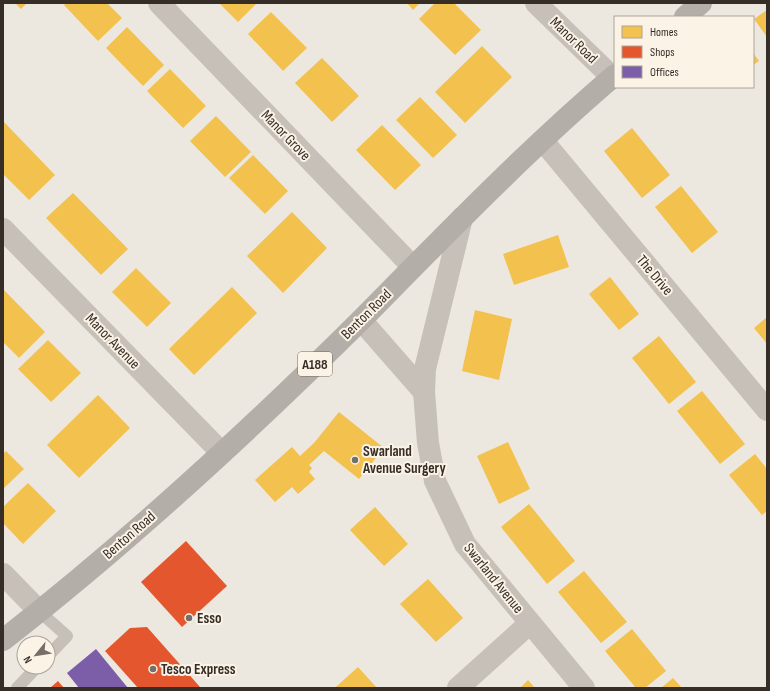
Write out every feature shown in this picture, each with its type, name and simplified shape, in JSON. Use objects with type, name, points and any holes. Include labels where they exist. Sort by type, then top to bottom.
[{"type":"main road","points":[[686,16],[701,3]]},
{"type":"main road","name":"Benton Road","points":[[3,640],[40,612],[222,453],[360,320],[462,218],[614,76]]},
{"type":"street","name":"Manor Grove","points":[[159,3],[413,267]]},
{"type":"street","name":"Manor Road","points":[[536,3],[614,76]]},
{"type":"street","name":"The Drive","points":[[543,141],[767,410]]},
{"type":"street","name":"Swarland Avenue","points":[[462,218],[426,369],[424,392],[428,443],[435,481],[465,544],[584,688]]},
{"type":"street","name":"Manor Avenue","points":[[3,229],[222,453]]},
{"type":"street","points":[[360,320],[424,392]]},
{"type":"street","points":[[3,574],[40,612]]},
{"type":"street","points":[[458,688],[530,624]]},
{"type":"lane","points":[[40,612],[67,636],[56,648]]},
{"type":"lane","points":[[17,688],[29,675]]},
{"type":"building: Homes","points":[[15,3],[27,3],[21,9]]},
{"type":"building: Homes","points":[[66,3],[107,3],[122,18],[98,41],[64,5]]},
{"type":"building: Homes","points":[[219,3],[257,3],[238,22]]},
{"type":"building: Homes","points":[[407,3],[420,3],[413,10]]},
{"type":"building: Homes","points":[[435,3],[454,3],[481,30],[455,55],[419,19]]},
{"type":"building: Homes","points":[[767,10],[767,37],[754,19]]},
{"type":"building: Homes","points":[[271,12],[307,48],[283,71],[248,34]]},
{"type":"building: Homes","points":[[127,27],[164,65],[143,86],[106,48]]},
{"type":"building: Homes","points":[[482,46],[512,77],[465,123],[435,92]]},
{"type":"building: Homes","points":[[754,54],[759,61],[754,64]]},
{"type":"building: Homes","points":[[322,58],[359,96],[332,122],[295,83]]},
{"type":"building: Homes","points":[[170,69],[206,106],[183,128],[147,91]]},
{"type":"building: Homes","points":[[420,97],[457,135],[433,158],[396,120]]},
{"type":"building: Homes","points":[[216,116],[251,152],[225,177],[190,141]]},
{"type":"building: Homes","points":[[3,121],[55,175],[29,200],[3,174]]},
{"type":"building: Homes","points":[[382,125],[421,165],[395,190],[356,150]]},
{"type":"building: Homes","points":[[632,128],[670,175],[642,198],[604,151]]},
{"type":"building: Homes","points":[[253,155],[288,191],[265,214],[229,178]]},
{"type":"building: Homes","points":[[681,186],[718,232],[692,253],[655,207]]},
{"type":"building: Homes","points":[[73,193],[128,249],[101,275],[46,218]]},
{"type":"building: Homes","points":[[292,212],[327,248],[283,293],[247,256]]},
{"type":"building: Homes","points":[[558,235],[569,267],[514,285],[503,254]]},
{"type":"building: Homes","points":[[136,268],[171,303],[147,327],[112,292]]},
{"type":"building: Homes","points":[[610,277],[639,314],[619,330],[589,294]]},
{"type":"building: Homes","points":[[232,287],[257,313],[194,375],[169,349]]},
{"type":"building: Homes","points":[[3,289],[45,332],[19,358],[3,342]]},
{"type":"building: Homes","points":[[475,310],[512,319],[499,380],[462,371]]},
{"type":"building: Homes","points":[[767,317],[767,344],[754,328]]},
{"type":"building: Homes","points":[[659,336],[696,382],[669,404],[632,358]]},
{"type":"building: Homes","points":[[48,340],[81,373],[51,402],[18,369]]},
{"type":"building: Homes","points":[[702,391],[745,444],[720,464],[677,411]]},
{"type":"building: Homes","points":[[98,395],[130,428],[79,478],[47,445]]},
{"type":"building: Homes","name":"Swarland Avenue Surgery","points":[[339,412],[384,448],[359,479],[324,451],[309,465],[312,468],[309,472],[315,479],[298,494],[292,487],[275,502],[255,480],[292,447],[300,456],[314,443]]},
{"type":"building: Homes","points":[[508,442],[530,489],[499,504],[477,456]]},
{"type":"building: Homes","points":[[6,451],[24,469],[3,489],[3,454]]},
{"type":"building: Homes","points":[[755,454],[767,469],[767,511],[762,515],[729,475]]},
{"type":"building: Homes","points":[[28,483],[56,511],[23,544],[3,523],[3,507]]},
{"type":"building: Homes","points":[[529,504],[575,561],[547,584],[501,527]]},
{"type":"building: Homes","points":[[375,507],[408,544],[384,566],[350,530]]},
{"type":"building: Homes","points":[[584,571],[627,622],[601,643],[558,592]]},
{"type":"building: Homes","points":[[428,579],[463,618],[436,642],[400,604]]},
{"type":"building: Homes","points":[[632,629],[666,671],[645,688],[636,688],[605,651]]},
{"type":"building: Homes","points":[[358,667],[377,688],[334,688],[337,686]]},
{"type":"building: Homes","points":[[673,678],[682,688],[661,688]]},
{"type":"building: Homes","points":[[528,680],[535,688],[520,688]]},
{"type":"building: Shops","points":[[186,541],[227,586],[182,627],[141,582]]},
{"type":"building: Shops","name":"Tesco Express","points":[[147,627],[200,687],[199,688],[138,688],[105,651],[130,628]]},
{"type":"building: Shops","points":[[58,681],[64,688],[50,688]]},
{"type":"building: Offices","points":[[96,649],[128,688],[79,688],[67,673]]},
{"type":"place","name":"Swarland Avenue Surgery","points":[[355,460]]},
{"type":"place","name":"Esso","points":[[189,618]]},
{"type":"place","name":"Tesco Express","points":[[153,669]]}]
